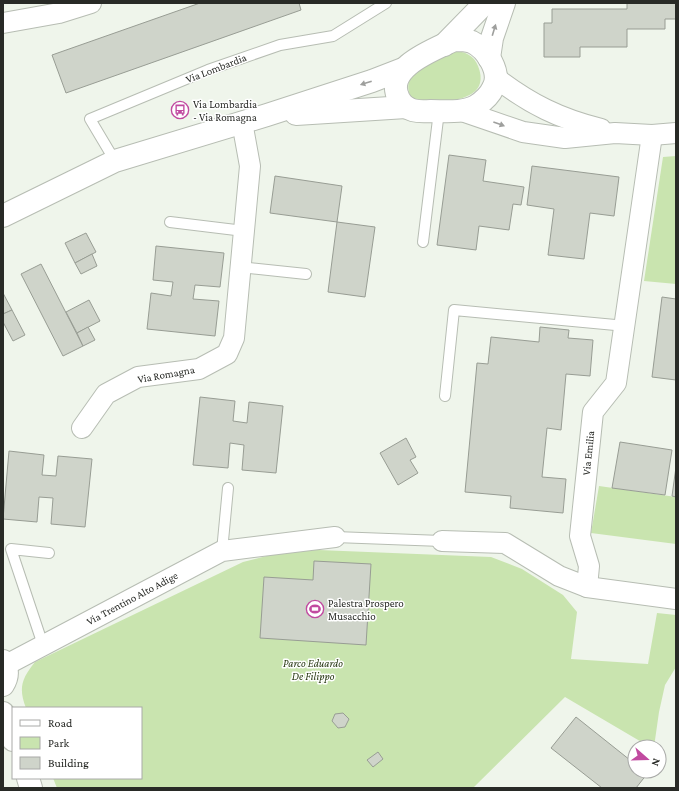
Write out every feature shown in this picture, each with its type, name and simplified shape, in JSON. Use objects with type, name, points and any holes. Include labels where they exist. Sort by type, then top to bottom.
[{"type":"street","points":[[3,23],[59,13],[91,3]]},
{"type":"street","points":[[443,45],[485,3]]},
{"type":"street","points":[[489,58],[492,38],[504,3]]},
{"type":"street","points":[[3,216],[115,161],[267,115],[372,81],[403,69],[454,40],[464,40],[473,43],[483,50],[489,58],[496,78],[494,88],[486,98],[476,106],[462,111]]},
{"type":"street","points":[[403,69],[396,78],[396,88],[399,99],[406,108]]},
{"type":"street","points":[[496,78],[522,98],[571,122],[615,133]]},
{"type":"street","points":[[267,115],[406,108],[417,112],[462,111],[523,132],[565,138],[615,133],[652,135],[676,133]]},
{"type":"street","name":"Via Romagna","points":[[82,428],[106,394],[138,377],[199,369],[227,354],[234,338],[250,166],[242,122]]},
{"type":"street","name":"Via Emilia","points":[[587,587],[589,566],[580,536],[593,412],[616,383],[626,326],[652,135]]},
{"type":"street","name":"Via Trentino Alto Adige","points":[[4,671],[43,645],[222,551],[335,538]]},
{"type":"street","points":[[442,541],[505,544],[559,576],[587,587],[676,599]]},
{"type":"street","points":[[3,713],[12,737]]},
{"type":"lane","name":"Via Lombardia","points":[[115,161],[90,119],[208,70],[280,45],[333,36],[386,3]]},
{"type":"lane","points":[[423,242],[439,111]]},
{"type":"lane","points":[[170,222],[244,232]]},
{"type":"lane","points":[[240,267],[306,274]]},
{"type":"lane","points":[[445,396],[454,310],[626,326]]},
{"type":"lane","points":[[222,551],[228,488]]},
{"type":"lane","points":[[335,538],[442,541]]},
{"type":"lane","points":[[43,645],[11,549],[50,553]]},
{"type":"green space","points":[[453,51],[468,54],[476,62],[481,75],[480,83],[477,89],[466,97],[459,99],[421,103],[412,99],[408,87],[412,73]]},
{"type":"green space","points":[[676,156],[676,284],[644,281],[663,157]]},
{"type":"green space","points":[[599,486],[676,497],[676,544],[591,533]]},
{"type":"green space","name":"Parco Eduardo De Filippo","points":[[294,549],[491,557],[522,569],[563,595],[577,612],[571,659],[648,664],[657,613],[676,615],[676,667],[665,685],[655,739],[636,739],[565,697],[473,788],[57,788],[53,779],[142,779],[142,707],[26,707],[22,695],[24,678],[35,662],[243,562]]},
{"type":"building","points":[[200,3],[299,3],[301,10],[66,93],[52,55]]},
{"type":"building","points":[[627,3],[676,3],[676,19],[665,19],[665,29],[627,29],[627,47],[580,47],[580,57],[544,57],[544,23],[552,23],[552,9],[627,9]]},
{"type":"building","points":[[449,155],[486,160],[483,181],[524,187],[521,205],[513,204],[509,230],[479,226],[476,250],[437,245]]},
{"type":"building","points":[[532,166],[619,177],[614,216],[590,213],[584,259],[548,255],[554,209],[527,205]]},
{"type":"building","points":[[275,176],[342,186],[337,222],[270,213]]},
{"type":"building","points":[[337,222],[375,227],[365,297],[328,292]]},
{"type":"building","points":[[86,233],[96,252],[75,263],[65,243]]},
{"type":"building","points":[[156,246],[224,253],[220,287],[195,285],[193,299],[219,301],[215,336],[147,329],[151,293],[171,296],[173,282],[153,280]]},
{"type":"building","points":[[92,254],[97,266],[81,274],[75,263]]},
{"type":"building","points":[[41,264],[83,346],[63,356],[21,274]]},
{"type":"building","points":[[3,293],[12,310],[3,314]]},
{"type":"building","points":[[662,297],[676,299],[676,380],[652,377]]},
{"type":"building","points":[[89,300],[100,321],[77,333],[66,312]]},
{"type":"building","points":[[12,310],[25,335],[13,341],[3,322],[3,314]]},
{"type":"building","points":[[88,327],[95,340],[83,346],[77,333]]},
{"type":"building","points":[[540,327],[569,330],[568,338],[593,340],[590,376],[566,374],[561,430],[547,428],[542,477],[566,479],[563,513],[510,508],[511,496],[465,492],[477,363],[488,364],[491,337],[539,342]]},
{"type":"building","points":[[200,397],[235,401],[233,421],[247,423],[249,402],[283,406],[276,473],[242,470],[244,445],[230,443],[228,468],[193,465]]},
{"type":"building","points":[[406,438],[416,457],[410,460],[418,473],[398,485],[380,453]]},
{"type":"building","points":[[620,442],[672,450],[665,495],[612,488]]},
{"type":"building","points":[[9,451],[44,455],[42,475],[56,476],[58,456],[92,459],[85,527],[51,524],[53,498],[39,497],[37,522],[3,519]]},
{"type":"building","points":[[676,467],[676,497],[672,496]]},
{"type":"building","name":"Palestra Prospero Musacchio","points":[[314,561],[371,564],[366,645],[260,638],[264,577],[313,580]]},
{"type":"building","points":[[343,713],[349,719],[345,727],[338,728],[332,721],[335,714]]},
{"type":"building","points":[[576,717],[627,758],[627,779],[643,779],[636,788],[602,788],[551,748]]},
{"type":"building","points":[[378,752],[383,759],[373,767],[367,760]]},
{"type":"place","name":"Via Lombardia - Via Romagna","points":[[180,110]]},
{"type":"place","name":"Palestra Prospero Musacchio","points":[[315,609]]}]
